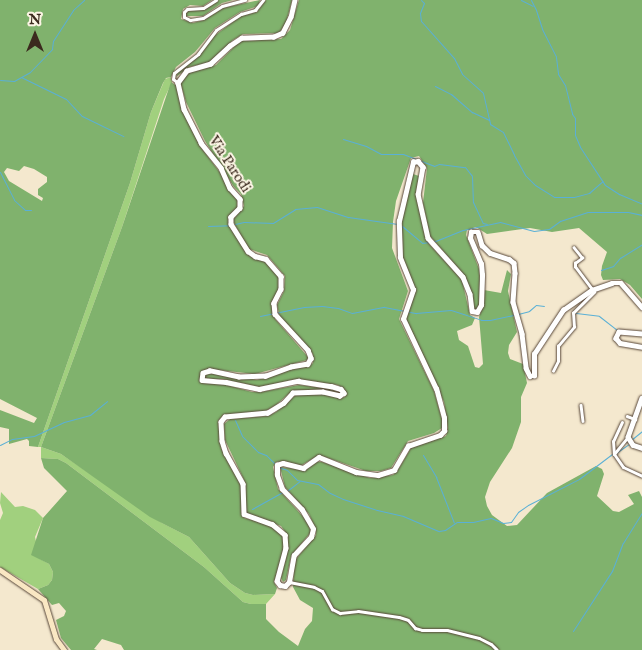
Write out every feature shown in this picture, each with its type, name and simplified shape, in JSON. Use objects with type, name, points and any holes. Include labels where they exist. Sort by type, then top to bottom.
[{"type":"main road","points":[[0,570],[44,600],[56,639],[64,650]]},
{"type":"street","points":[[216,0],[203,8],[187,9],[184,12],[184,17],[190,20],[203,18],[222,6],[245,0]]},
{"type":"street","points":[[263,0],[255,10],[241,14],[216,30],[198,54],[174,73],[173,79],[178,83],[184,73],[211,64],[230,46],[242,38],[274,37],[283,33],[292,17],[295,0]]},
{"type":"street","name":"Via Parodi","points":[[178,83],[184,109],[201,143],[221,168],[230,188],[239,196],[240,208],[231,217],[231,224],[248,251],[255,256],[266,259],[282,276],[281,289],[274,303],[275,314],[308,350],[311,358],[308,364],[291,367],[266,376],[238,377],[210,371],[203,374],[202,380],[226,382],[259,389],[298,381],[331,386],[341,389],[344,393],[340,396],[323,392],[294,393],[284,403],[268,413],[225,417],[221,422],[222,441],[226,453],[243,484],[244,514],[272,524],[285,535],[285,554],[277,578],[281,586],[289,582]]},
{"type":"street","points":[[496,650],[491,644],[479,638],[447,630],[422,630],[415,628],[408,620],[399,617],[358,611],[340,613],[332,609],[322,591],[314,586],[289,582],[294,555],[311,537],[313,529],[302,510],[282,489],[277,475],[277,464],[283,463],[296,468],[303,468],[320,457],[356,472],[378,475],[394,470],[411,444],[440,435],[444,431],[444,418],[436,388],[403,319],[413,290],[401,265],[399,220],[412,162],[418,161],[423,168],[418,194],[428,238],[434,248],[463,277],[470,294],[472,311],[477,312],[480,308],[482,286],[481,264],[471,240],[471,232],[478,232],[482,245],[490,253],[509,258],[514,263],[512,302],[522,334],[526,368],[530,376],[534,376],[534,354],[563,310],[592,290],[612,283],[621,283],[642,307]]},
{"type":"street","points":[[553,371],[558,360],[558,346],[574,328],[573,313],[593,293],[575,266],[575,263],[582,258],[574,248]]},
{"type":"street","points":[[642,334],[620,332],[616,338],[620,343],[642,347]]},
{"type":"street","points":[[614,454],[628,437],[642,398]]},
{"type":"street","points":[[581,406],[583,421]]},
{"type":"street","points":[[627,416],[635,419]]},
{"type":"street","points":[[622,422],[614,438],[614,454],[620,464],[642,476]]},
{"type":"street","points":[[628,437],[632,445],[642,448]]},
{"type":"green space","points":[[0,0],[212,0],[203,6],[190,5],[183,9],[181,19],[193,23],[204,20],[223,8],[260,0],[258,6],[240,12],[215,28],[195,52],[176,67],[171,77],[166,78],[163,83],[151,112],[130,183],[38,447],[29,446],[27,439],[9,444],[9,429],[0,427],[0,410],[34,423],[37,418],[0,399]],"holes":[[[24,166],[34,169],[47,177],[47,182],[38,189],[38,195],[43,198],[42,201],[9,181],[4,172],[7,168],[19,171]]]},
{"type":"green space","points":[[219,0],[233,0],[222,3],[203,16],[186,16],[186,13],[192,9],[204,10]]},
{"type":"green space","points":[[266,0],[292,0],[286,23],[279,33],[243,34],[233,40],[210,62],[189,67],[176,77],[179,70],[204,50],[214,36],[241,16],[257,12]]},
{"type":"green space","points":[[299,0],[642,0],[642,299],[630,285],[620,279],[603,280],[601,275],[602,266],[607,252],[579,228],[552,232],[530,228],[487,234],[476,227],[467,230],[466,235],[479,269],[479,304],[476,310],[474,309],[472,295],[465,276],[430,236],[423,203],[427,168],[419,156],[411,158],[396,201],[393,222],[392,248],[408,291],[399,319],[434,391],[442,420],[442,428],[434,433],[408,441],[391,468],[381,471],[366,471],[319,455],[300,466],[284,461],[276,462],[273,467],[278,489],[307,521],[311,532],[291,556],[286,580],[283,582],[281,578],[286,558],[288,536],[281,526],[248,514],[246,511],[246,484],[225,440],[224,424],[230,419],[268,416],[276,412],[296,395],[324,394],[341,398],[345,397],[346,391],[338,385],[297,379],[259,387],[223,379],[205,379],[205,375],[208,373],[257,380],[295,368],[308,367],[313,363],[313,354],[280,318],[277,305],[284,291],[285,276],[267,255],[249,249],[235,225],[233,220],[244,206],[241,194],[234,187],[205,141],[186,102],[181,81],[189,73],[216,65],[240,41],[281,39],[290,30]]},
{"type":"green space","points":[[171,77],[172,82],[164,99],[122,227],[41,447],[38,447],[130,183],[151,112],[165,79]]},
{"type":"green space","points":[[171,82],[177,86],[181,108],[200,146],[221,174],[229,190],[238,198],[237,208],[228,220],[229,226],[250,256],[267,262],[279,278],[279,288],[272,305],[275,319],[308,357],[307,360],[255,374],[209,369],[201,372],[200,381],[219,383],[252,392],[299,385],[330,389],[341,393],[322,390],[292,391],[276,405],[262,413],[224,414],[218,421],[221,448],[242,488],[241,512],[244,518],[269,524],[284,536],[283,553],[274,582],[277,588],[275,594],[253,595],[245,593],[230,583],[189,537],[150,517],[61,454],[41,447],[122,227]]},
{"type":"green space","points":[[413,174],[419,176],[416,193],[425,237],[429,244],[462,280],[470,315],[475,318],[472,325],[457,331],[459,340],[468,346],[475,367],[479,368],[483,364],[479,317],[484,290],[501,293],[507,270],[511,274],[508,291],[517,332],[509,345],[508,353],[510,359],[523,364],[527,383],[521,397],[521,422],[512,448],[490,482],[485,497],[487,506],[492,515],[507,526],[517,525],[547,493],[596,466],[602,469],[604,474],[597,496],[613,511],[619,512],[634,504],[628,495],[639,491],[642,497],[642,650],[124,650],[121,645],[102,639],[94,649],[97,650],[71,650],[61,638],[56,620],[64,616],[66,611],[59,603],[52,605],[38,589],[48,585],[52,580],[53,572],[49,564],[31,555],[43,518],[67,491],[44,468],[41,458],[58,459],[66,463],[204,567],[243,602],[266,604],[266,619],[279,632],[298,646],[305,629],[312,621],[313,608],[300,600],[293,587],[294,569],[296,559],[316,535],[316,530],[309,514],[285,487],[280,467],[306,470],[317,462],[322,462],[370,478],[393,475],[411,448],[446,436],[448,428],[444,402],[406,319],[414,289],[403,259],[401,216]]},
{"type":"green space","points":[[41,447],[61,454],[162,523],[189,537],[230,583],[245,593],[253,595],[275,594],[266,604],[243,602],[204,567],[66,463],[58,459],[41,458]]},
{"type":"green space","points":[[1,492],[15,507],[23,506],[35,510],[43,518],[35,537],[40,559],[49,564],[53,572],[52,580],[48,585],[38,589],[0,567],[0,520],[3,513],[0,503]]},
{"type":"waterway","points":[[0,80],[14,81],[30,72],[52,49],[53,41],[73,10],[84,0]]},
{"type":"waterway","points":[[421,0],[424,3],[420,13],[421,21],[454,58],[462,74],[483,93],[490,124],[503,132],[525,175],[535,185],[554,197],[574,197],[589,193],[603,181]]},
{"type":"waterway","points":[[521,0],[533,6]]},
{"type":"waterway","points":[[531,0],[542,29],[556,57],[558,74],[565,85],[572,114],[575,118],[575,135],[580,147],[605,185],[619,194],[642,204]]},
{"type":"waterway","points":[[21,77],[66,99],[82,116],[123,136]]},
{"type":"waterway","points":[[435,86],[451,94],[472,112],[489,120]]},
{"type":"waterway","points":[[343,139],[366,146],[381,154],[403,154],[434,166],[439,164],[465,167],[472,176],[473,202],[483,223],[487,224]]},
{"type":"waterway","points":[[0,172],[14,200],[25,210],[31,210]]},
{"type":"waterway","points":[[235,224],[244,222],[273,223],[295,209],[317,207],[348,217],[398,224]]},
{"type":"waterway","points":[[433,242],[463,230],[500,222],[534,231],[549,229],[560,221],[588,212],[628,212],[642,215]]},
{"type":"waterway","points":[[208,226],[231,225]]},
{"type":"waterway","points":[[402,226],[422,243],[429,242]]},
{"type":"waterway","points":[[601,270],[613,266],[620,258],[642,244]]},
{"type":"waterway","points":[[518,314],[529,311],[536,305],[544,306]]},
{"type":"waterway","points":[[260,316],[304,307],[322,306],[338,308],[352,313],[384,307],[416,313],[451,310],[481,320],[514,315]]},
{"type":"waterway","points":[[576,313],[599,316],[617,330]]},
{"type":"waterway","points":[[0,445],[12,439],[34,436],[64,422],[90,415],[107,401]]},
{"type":"waterway","points":[[235,420],[242,436],[258,452],[266,455],[275,464]]},
{"type":"waterway","points":[[631,440],[642,431]]},
{"type":"waterway","points":[[616,453],[629,444]]},
{"type":"waterway","points":[[278,467],[287,470],[297,480],[318,484],[330,493],[343,499],[403,516],[439,531],[445,530],[457,522],[473,522],[491,518],[503,523],[511,522],[518,512],[528,505],[579,479],[612,454]]},
{"type":"waterway","points":[[423,455],[436,477],[454,523]]},
{"type":"waterway","points":[[287,491],[300,481]]},
{"type":"waterway","points":[[252,509],[283,492]]},
{"type":"waterway","points":[[573,631],[612,571],[623,543],[642,513]]}]
